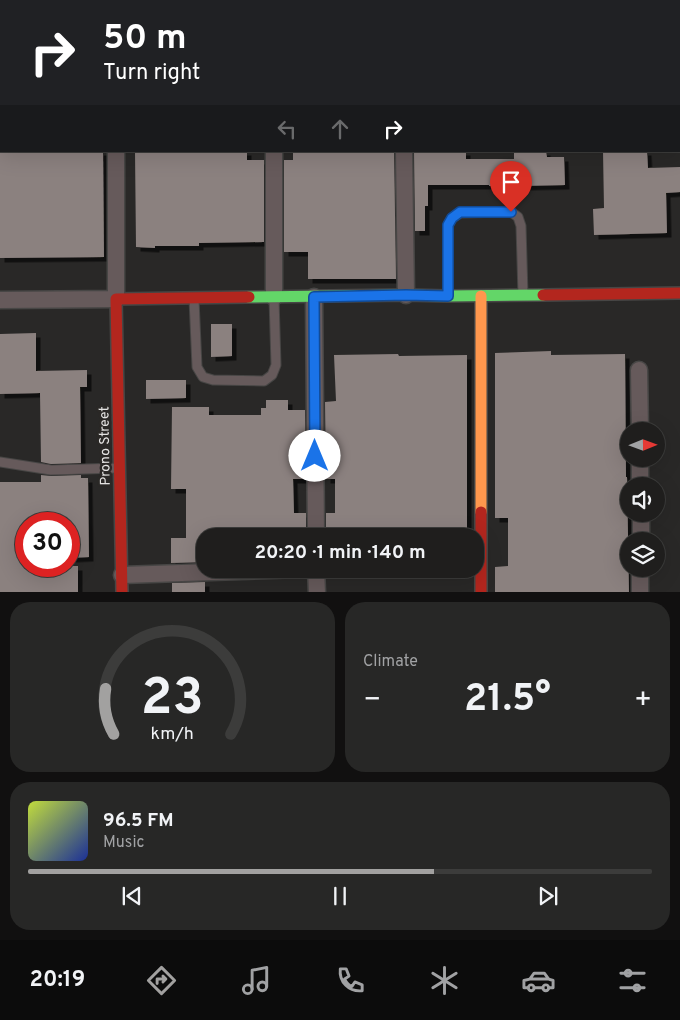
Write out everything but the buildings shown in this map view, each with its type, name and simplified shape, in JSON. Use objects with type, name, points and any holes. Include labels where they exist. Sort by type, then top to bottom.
[{"type":"street","points":[[116,152],[116,299]]},
{"type":"street","points":[[274,152],[274,297]]},
{"type":"street","points":[[404,152],[406,295]]},
{"type":"street","points":[[0,300],[680,293]]},
{"type":"street","points":[[481,296],[481,592]]},
{"type":"street","points":[[314,297],[316,528]]},
{"type":"street","name":"Prono Street","points":[[116,299],[122,592]]},
{"type":"street","points":[[639,370],[640,422]]},
{"type":"street","points":[[122,575],[196,573]]},
{"type":"street","points":[[640,577],[640,592]]},
{"type":"street","points":[[316,578],[317,592]]},
{"type":"lane","points":[[448,296],[448,225],[452,218],[460,212],[511,212],[518,217],[521,226],[523,295]]},
{"type":"lane","points":[[194,298],[197,367],[203,377],[213,380],[264,381],[272,375],[276,365],[274,297]]},
{"type":"lane","points":[[0,462],[51,470],[119,468]]},
{"type":"traffic: fast","points":[[249,297],[543,295]]},
{"type":"traffic: slow","points":[[481,296],[481,512]]},
{"type":"traffic: jam","points":[[543,295],[680,293]]},
{"type":"traffic: jam","points":[[122,592],[116,299],[249,297]]},
{"type":"traffic: jam","points":[[481,512],[481,592]]},
{"type":"route","points":[[315,456],[314,297],[448,296],[448,225],[452,218],[460,212],[511,212]]}]
